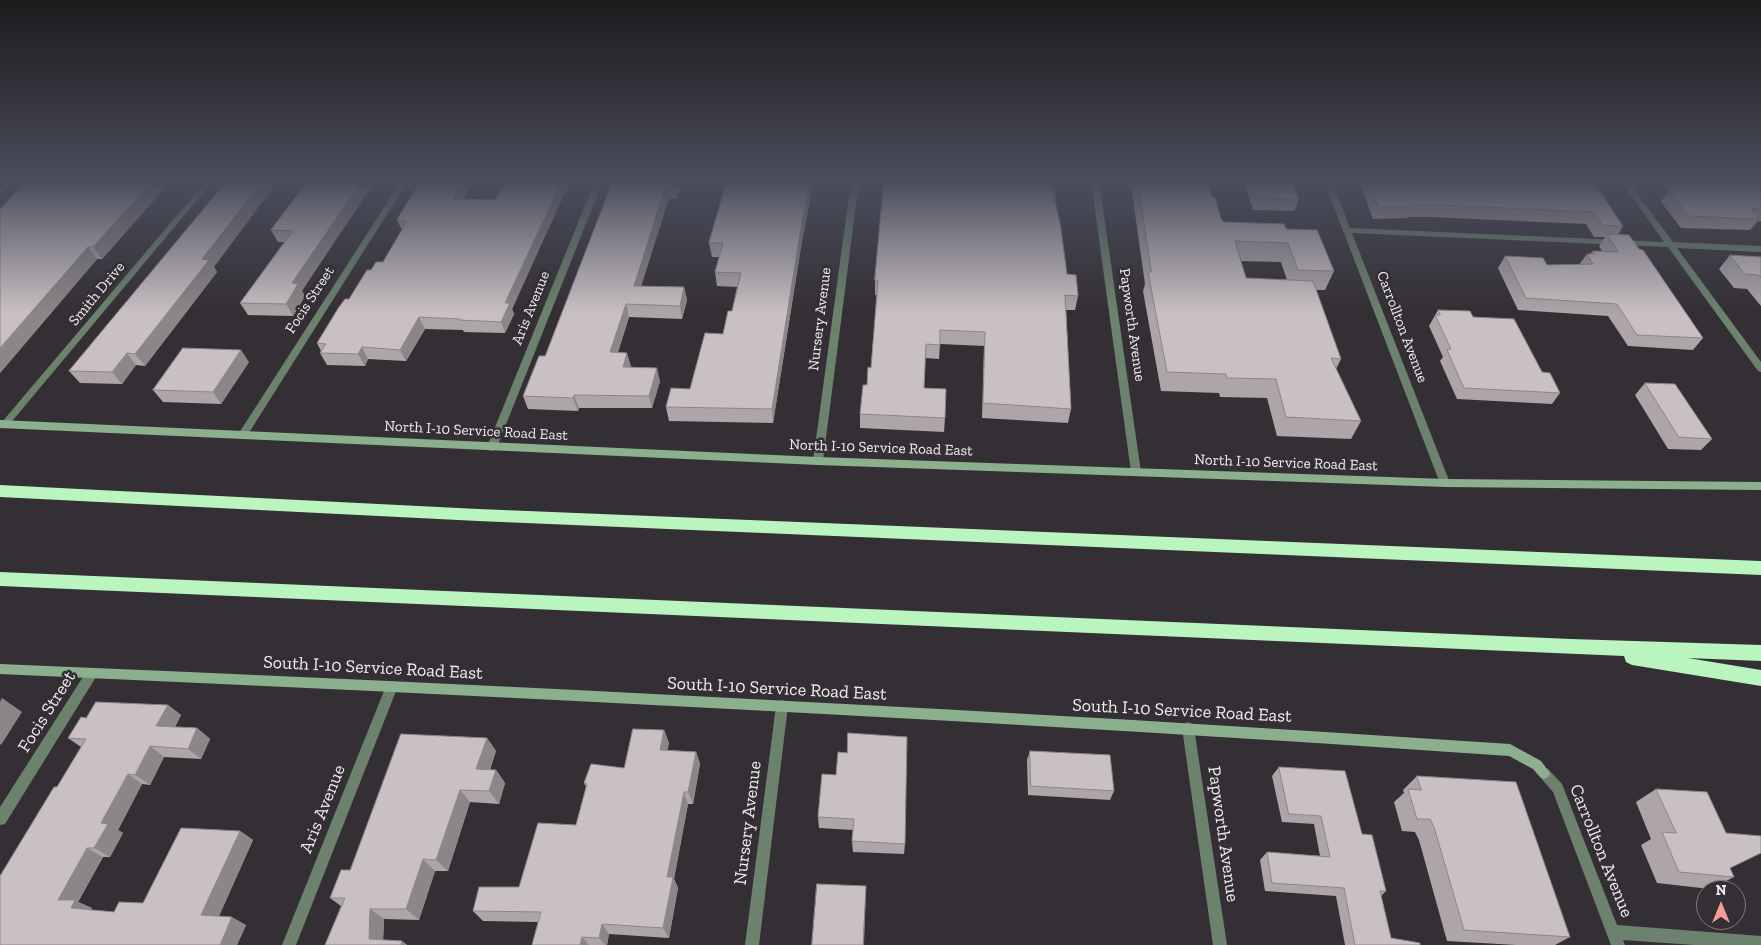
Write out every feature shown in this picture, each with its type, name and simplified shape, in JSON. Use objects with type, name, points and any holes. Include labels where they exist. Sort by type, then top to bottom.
[{"type":"highway","points":[[2,491],[488,515],[1761,568]]},
{"type":"highway","points":[[0,579],[1571,647],[1761,653]]},
{"type":"highway","points":[[1571,647],[1761,678]]},
{"type":"street","name":"Smith Drive","points":[[3,424],[173,225]]},
{"type":"street","name":"Focis Street","points":[[242,436],[377,225]]},
{"type":"street","name":"Aris Avenue","points":[[492,447],[582,225]]},
{"type":"street","name":"Nursery Avenue","points":[[818,461],[849,225]]},
{"type":"street","name":"Papworth Avenue","points":[[1101,225],[1136,472]]},
{"type":"street","name":"Carrollton Avenue","points":[[1345,225],[1445,483]]},
{"type":"street","points":[[1656,225],[1761,369]]},
{"type":"street","points":[[1347,230],[1761,249]]},
{"type":"street","name":"North I-10 Service Road East","points":[[3,424],[818,461],[1445,483],[1761,486]]},
{"type":"street","name":"South I-10 Service Road East","points":[[0,669],[392,686],[1188,728],[1510,750],[1537,765],[1544,773]]},
{"type":"street","name":"Focis Street","points":[[0,819],[92,674]]},
{"type":"street","name":"Aris Avenue","points":[[289,945],[392,686]]},
{"type":"street","name":"Nursery Avenue","points":[[752,945],[782,706]]},
{"type":"street","name":"Papworth Avenue","points":[[1188,728],[1220,945]]},
{"type":"street","name":"Carrollton Avenue","points":[[1544,773],[1558,788],[1615,939]]},
{"type":"street","points":[[1615,939],[1761,943]]},
{"type":"building","points":[[0,225],[113,225],[93,247],[88,247],[0,348]]},
{"type":"building","points":[[190,225],[229,225],[202,259],[209,260],[135,354],[127,353],[112,372],[69,371]]},
{"type":"building","points":[[275,225],[332,225],[292,283],[298,284],[286,304],[240,303],[293,231],[271,230]]},
{"type":"building","points":[[405,225],[541,225],[505,303],[510,303],[501,322],[419,317],[400,350],[362,347],[358,354],[320,353],[326,344],[317,343],[339,307],[345,299],[349,299],[367,270],[371,270],[376,262],[383,262]]},
{"type":"building","points":[[596,225],[653,225],[634,286],[684,287],[680,306],[626,304],[610,352],[627,353],[623,367],[657,368],[649,396],[574,395],[573,398],[523,396],[539,356],[545,356]]},
{"type":"building","points":[[714,225],[802,225],[772,409],[666,407],[671,388],[690,389],[705,333],[723,334],[728,311],[732,311],[741,273],[715,272],[723,243],[709,243]]},
{"type":"building","points":[[880,225],[1060,225],[1067,274],[1076,275],[1078,296],[1065,295],[1071,409],[983,403],[985,332],[940,330],[940,345],[926,344],[924,388],[946,389],[945,418],[860,414],[863,385],[867,385],[868,367],[871,368],[878,280],[875,280]]},
{"type":"building","points":[[1144,225],[1284,225],[1286,229],[1317,230],[1334,271],[1298,270],[1288,243],[1235,241],[1246,278],[1313,281],[1341,359],[1331,358],[1361,421],[1286,417],[1276,379],[1227,378],[1226,374],[1167,372],[1148,272],[1151,272]]},
{"type":"building","points":[[1607,234],[1629,235],[1639,249],[1643,250],[1703,338],[1637,335],[1617,304],[1526,298],[1505,256],[1543,258],[1547,265],[1593,264],[1587,254],[1595,254],[1593,251],[1618,252]]},
{"type":"building","points":[[1730,255],[1761,257],[1761,278],[1759,275],[1745,274]]},
{"type":"building","points":[[1438,310],[1470,311],[1473,317],[1514,319],[1542,372],[1550,373],[1560,393],[1464,388],[1447,350],[1451,349],[1435,315],[1440,315]]},
{"type":"building","points":[[183,348],[241,350],[213,392],[153,390]]},
{"type":"building","points":[[1645,383],[1675,384],[1712,439],[1679,437]]},
{"type":"building","points":[[96,702],[168,705],[156,726],[197,728],[188,749],[150,746],[135,775],[128,774],[101,823],[108,824],[94,848],[87,848],[58,900],[75,900],[71,908],[114,912],[119,902],[143,903],[181,828],[240,831],[201,915],[232,917],[220,945],[0,945],[0,876],[54,787],[57,787],[86,739],[68,738],[81,717],[86,718]]},
{"type":"building","points":[[633,729],[664,730],[660,750],[696,752],[688,792],[684,792],[667,877],[673,877],[663,928],[602,924],[599,938],[582,937],[580,945],[532,945],[541,912],[473,911],[479,887],[519,887],[538,823],[576,825],[587,784],[584,783],[591,764],[624,768]]},
{"type":"building","points":[[848,733],[907,737],[905,844],[852,841],[854,819],[818,817],[822,774],[836,775],[838,752],[847,753]]},
{"type":"building","points":[[401,734],[487,738],[476,769],[496,770],[489,791],[460,790],[436,860],[423,859],[406,909],[370,909],[369,939],[402,941],[401,945],[325,945],[345,898],[330,898],[341,870],[350,870]]},
{"type":"building","points":[[1030,751],[1110,755],[1114,791],[1031,786]]},
{"type":"building","points":[[1279,767],[1345,771],[1362,834],[1372,835],[1386,891],[1380,891],[1391,938],[1420,943],[1420,945],[1355,945],[1344,888],[1272,883],[1267,852],[1330,857],[1321,816],[1289,814]]},
{"type":"building","points":[[1417,776],[1516,782],[1570,937],[1464,930],[1434,827],[1430,819],[1417,819],[1408,789],[1421,790]]},
{"type":"building","points":[[1656,789],[1707,792],[1726,833],[1761,836],[1761,853],[1730,868],[1734,877],[1679,872],[1662,832],[1676,833]]},
{"type":"building","points":[[817,884],[866,886],[863,945],[812,945]]}]
